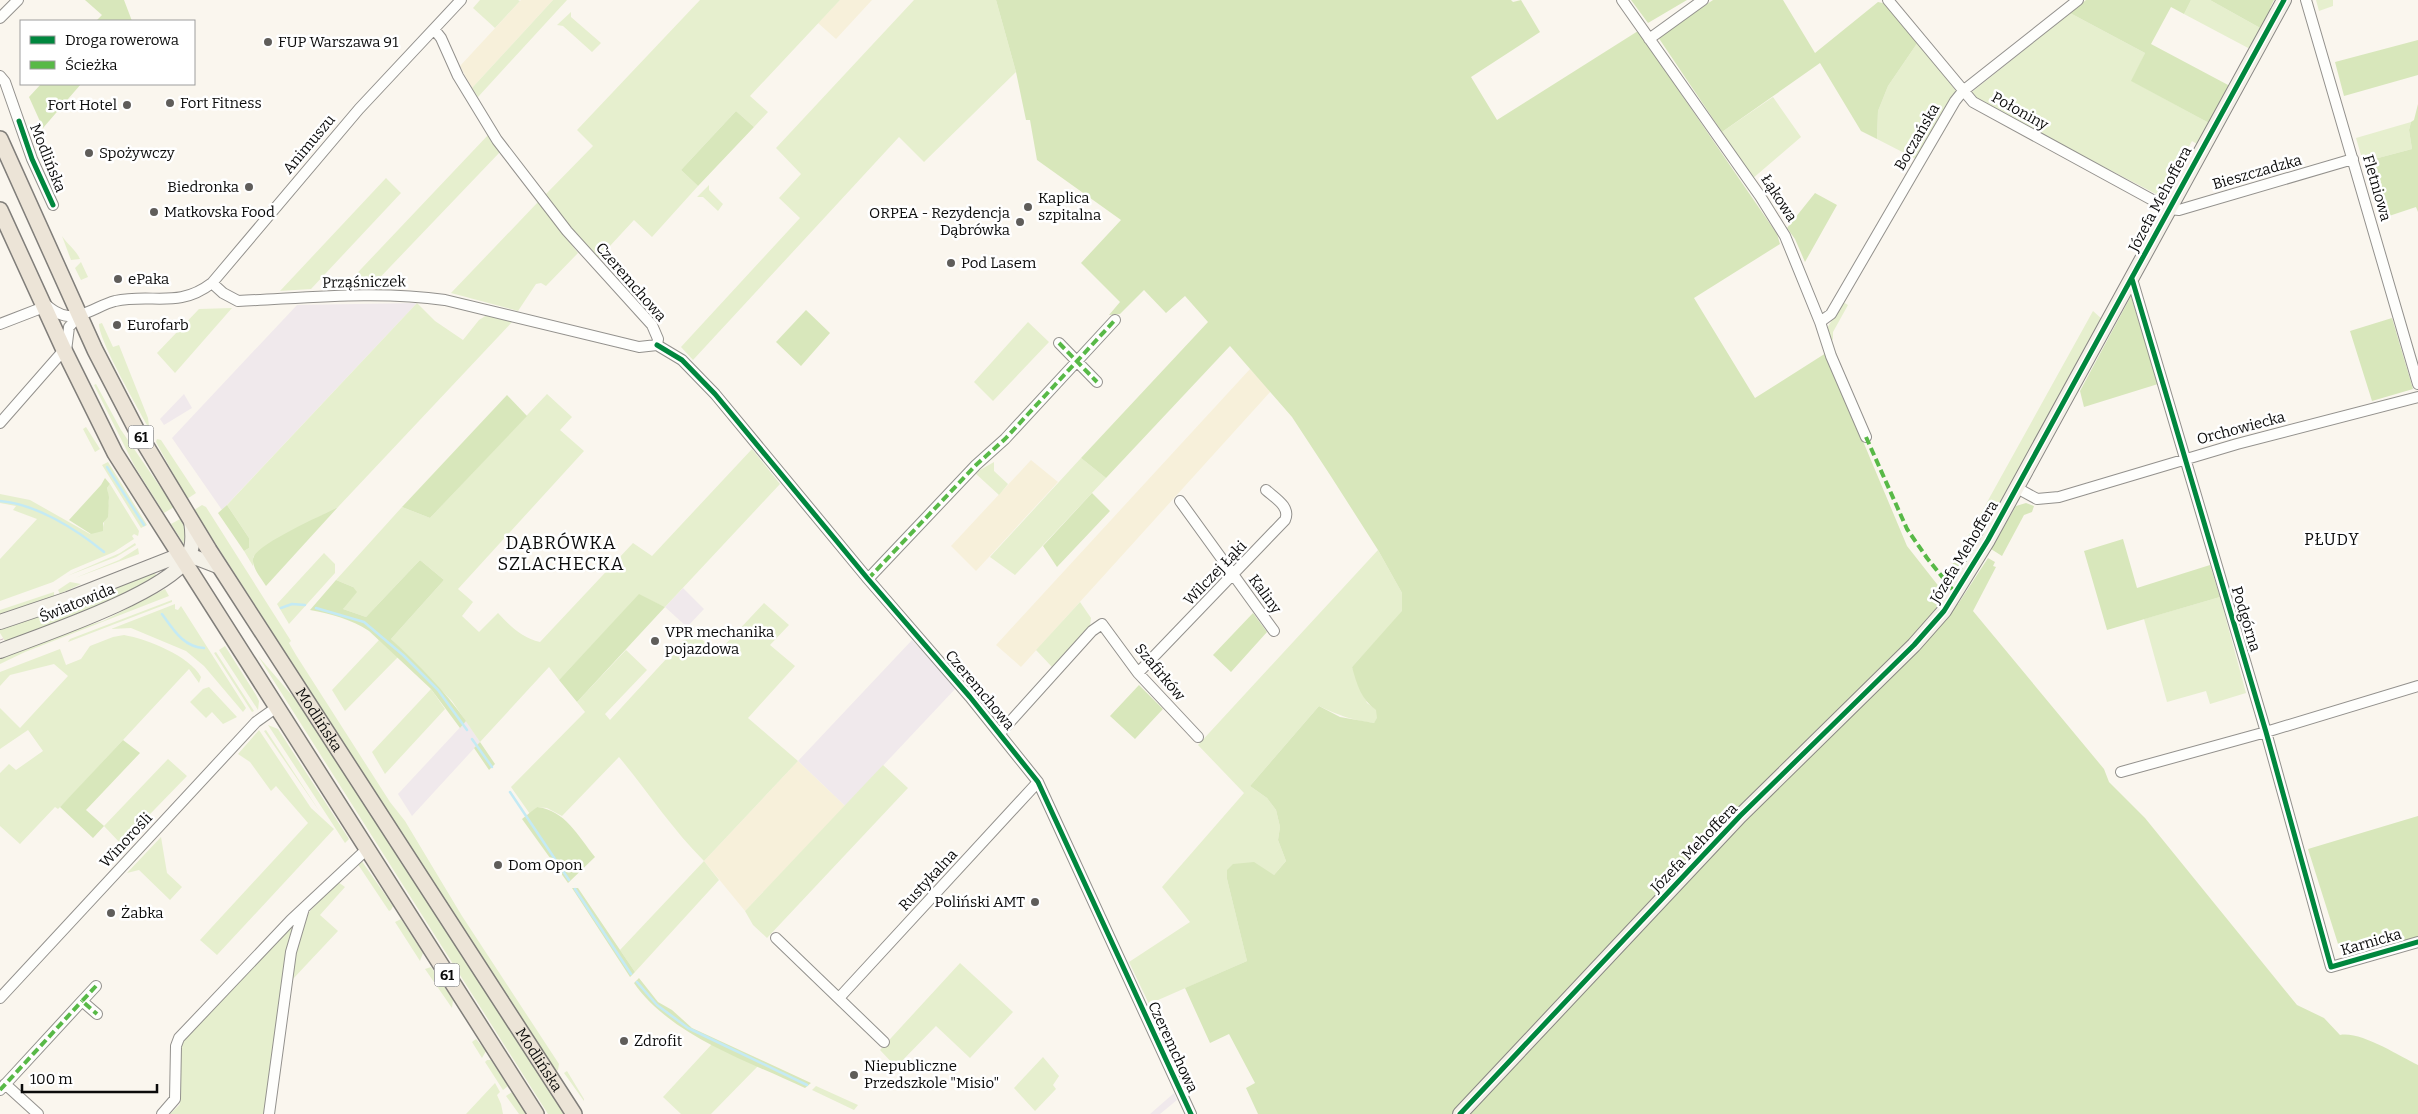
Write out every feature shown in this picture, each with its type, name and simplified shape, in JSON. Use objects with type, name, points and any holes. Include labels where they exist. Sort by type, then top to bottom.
[{"type":"main road","name":"Modlińska","points":[[0,139],[79,316],[137,430],[191,522],[574,1114]]},
{"type":"main road","name":"Modlińska","points":[[0,210],[65,353],[115,453],[165,532],[184,557],[198,584],[536,1114]]},
{"type":"street","points":[[0,18],[18,0]]},
{"type":"street","name":"Animuszu","points":[[212,283],[358,109],[461,0]]},
{"type":"street","name":"Łąkowa","points":[[1622,0],[1786,236],[1820,322],[1831,356],[1866,437]]},
{"type":"street","points":[[1649,39],[1703,0]]},
{"type":"street","name":"Połoniny","points":[[1888,0],[1973,102],[2169,209]]},
{"type":"street","name":"Boczańska","points":[[1820,322],[1831,314],[1955,101],[1963,91],[2078,0]]},
{"type":"street","name":"Józefa Mehoffera","points":[[1460,1114],[1740,816],[1914,645],[1956,594],[2017,488],[2284,0]]},
{"type":"street","name":"Fletniowa","points":[[2306,0],[2418,384]]},
{"type":"street","name":"Czeremchowa","points":[[434,29],[441,38],[458,76],[497,140],[567,231],[652,325],[658,339],[657,345],[688,365],[715,394],[868,579],[1000,733],[1038,782],[1191,1114]]},
{"type":"street","name":"Modlińska","points":[[0,76],[32,159],[53,204]]},
{"type":"street","name":"Bieszczadzka","points":[[2169,209],[2179,210],[2353,159]]},
{"type":"street","name":"Podgórna","points":[[2132,278],[2266,732],[2331,967]]},
{"type":"street","points":[[0,324],[43,304],[65,316],[79,316],[116,301],[188,297],[212,283]]},
{"type":"street","name":"Prząśniczek","points":[[212,283],[223,293],[238,301],[393,295],[424,297],[445,300],[639,347],[657,345]]},
{"type":"street","name":"Modlińska","points":[[65,353],[69,327],[79,316]]},
{"type":"street","points":[[868,579],[976,465],[1005,439],[1115,320]]},
{"type":"street","points":[[1059,343],[1097,382]]},
{"type":"street","points":[[0,423],[65,353]]},
{"type":"street","name":"Orchowiecka","points":[[2017,488],[2037,499],[2047,500],[2098,487],[2185,459],[2418,397]]},
{"type":"street","name":"Wilczej Łąki","points":[[1138,672],[1234,576],[1287,515],[1282,505],[1266,490]]},
{"type":"street","name":"Kaliny","points":[[1180,501],[1274,631]]},
{"type":"street","points":[[191,522],[192,541],[184,557],[220,567]]},
{"type":"street","points":[[154,564],[162,558],[165,551],[165,532]]},
{"type":"street","name":"Światowida","points":[[0,622],[68,599],[154,564],[184,557]]},
{"type":"street","name":"Światowida","points":[[163,579],[184,557]]},
{"type":"street","name":"Światowida","points":[[0,651],[116,605],[163,579],[174,575],[185,576],[198,584]]},
{"type":"street","name":"Szafirków","points":[[1000,733],[1092,631],[1102,624],[1138,672],[1198,737]]},
{"type":"street","points":[[2121,772],[2266,732],[2418,686]]},
{"type":"street","name":"Winorośli","points":[[0,998],[256,722],[277,707]]},
{"type":"street","name":"Rustykalna","points":[[840,998],[1038,782]]},
{"type":"street","points":[[162,1114],[173,1103],[176,1096],[176,1046],[179,1038],[304,908],[367,849]]},
{"type":"street","points":[[269,1114],[291,952],[304,908]]},
{"type":"street","points":[[776,938],[884,1042]]},
{"type":"street","name":"Karnicka","points":[[2331,967],[2418,942]]},
{"type":"street","points":[[38,1114],[3,1087],[96,986]]},
{"type":"street","points":[[82,1001],[97,1014]]},
{"type":"shaded area","points":[[521,0],[553,0],[472,88],[460,66]]},
{"type":"shaded area","points":[[840,0],[872,0],[836,39],[818,23]]},
{"type":"shaded area","points":[[417,303],[222,510],[172,438],[297,305]]},
{"type":"shaded area","points":[[1250,369],[1271,391],[1021,667],[996,645]]},
{"type":"shaded area","points":[[184,394],[192,408],[164,425],[160,419]]},
{"type":"shaded area","points":[[1031,460],[1058,482],[976,571],[951,546]]},
{"type":"shaded area","points":[[683,588],[704,609],[687,627],[665,607]]},
{"type":"shaded area","points":[[912,640],[956,688],[845,806],[798,761]]},
{"type":"shaded area","points":[[466,721],[480,742],[412,816],[398,794]]},
{"type":"shaded area","points":[[798,761],[845,806],[745,911],[704,861]]},
{"type":"shaded area","points":[[1174,1093],[1177,1100],[1160,1114],[1150,1114]]},
{"type":"green space","points":[[85,0],[124,0],[132,20],[97,20],[102,15]]},
{"type":"green space","points":[[480,0],[520,1],[495,28],[473,8]]},
{"type":"green space","points":[[553,0],[567,0],[478,97],[472,88]]},
{"type":"green space","points":[[700,0],[840,0],[750,96],[768,112],[754,127],[736,111],[681,170],[698,186],[652,237],[634,220],[597,260],[545,195],[593,146],[577,130]]},
{"type":"green space","points":[[914,0],[996,0],[1016,72],[924,162],[899,137],[693,360],[681,347],[800,218],[779,198],[801,174],[776,148]]},
{"type":"green space","points":[[996,0],[1511,0],[1513,2],[1521,0],[1540,32],[1471,77],[1497,120],[1638,31],[1777,234],[1780,244],[1694,298],[1755,398],[1826,353],[1907,546],[1944,593],[1958,604],[1988,558],[1995,562],[1993,566],[1996,567],[1973,611],[2104,769],[2109,782],[2145,818],[2297,1005],[2324,1018],[2340,1035],[2349,1035],[2369,1040],[2418,1065],[2418,1114],[1258,1114],[1246,1088],[1255,1083],[1229,1034],[1210,1043],[1185,988],[1247,961],[1227,879],[1227,870],[1233,864],[1254,862],[1274,875],[1286,861],[1278,840],[1280,827],[1276,810],[1267,798],[1250,786],[1319,706],[1340,717],[1374,723],[1377,718],[1376,710],[1363,696],[1352,667],[1402,611],[1402,593],[1378,550],[1292,417],[1230,346],[1106,478],[1081,458],[1208,322],[1185,296],[1166,313],[1144,290],[1120,314],[1109,315],[1120,302],[1081,263],[1121,220],[1037,160],[1030,120],[1026,120],[1016,72]]},
{"type":"green space","points":[[1631,0],[1687,0],[1648,23]]},
{"type":"green space","points":[[1713,0],[1783,0],[1815,53],[1878,2],[1887,4],[1918,42],[1888,86],[1878,111],[1877,139],[1861,131],[1820,63],[1722,132],[1658,37]]},
{"type":"green space","points":[[2086,0],[2191,0],[2184,14],[2171,7],[2151,44],[2230,86],[2209,123],[2131,81],[2145,53],[2070,13]]},
{"type":"green space","points":[[2191,0],[2210,0],[2262,29],[2250,49],[2184,14]]},
{"type":"green space","points":[[2210,0],[2274,0],[2270,8],[2273,9],[2262,29]]},
{"type":"green space","points":[[2316,0],[2333,0],[2333,6],[2319,11]]},
{"type":"green space","points":[[571,12],[571,17],[601,43],[592,52],[563,26],[557,25]]},
{"type":"green space","points":[[2070,13],[2145,53],[2132,81],[2209,123],[2197,144],[2192,141],[2165,191],[2158,195],[1981,103],[1972,92]]},
{"type":"green space","points":[[2418,40],[2418,75],[2344,96],[2335,62]]},
{"type":"green space","points":[[1918,42],[1956,91],[1916,159],[1877,139],[1878,111],[1888,86]]},
{"type":"green space","points":[[40,85],[80,85],[43,128],[29,97]]},
{"type":"green space","points":[[1773,97],[1801,137],[1752,179],[1722,132]]},
{"type":"green space","points":[[2418,104],[2418,212],[2416,207],[2380,219],[2363,162],[2412,149],[2409,130]]},
{"type":"green space","points":[[736,111],[754,127],[698,186],[681,170]]},
{"type":"green space","points":[[2411,122],[2409,130],[2412,149],[2363,162],[2356,138]]},
{"type":"green space","points":[[489,134],[500,152],[369,289],[344,287]]},
{"type":"green space","points":[[386,178],[401,193],[311,289],[280,291]]},
{"type":"green space","points":[[709,185],[709,190],[723,204],[718,211],[703,197],[697,197]]},
{"type":"green space","points":[[1815,193],[1837,205],[1805,262],[1795,239],[1787,228]]},
{"type":"green space","points":[[538,202],[578,253],[546,286],[541,283],[536,284],[518,311],[451,293]]},
{"type":"green space","points":[[62,236],[76,253],[80,259],[71,260]]},
{"type":"green space","points":[[81,262],[88,277],[81,280],[75,268]]},
{"type":"green space","points":[[2131,296],[2158,384],[2084,407],[2080,391]]},
{"type":"green space","points":[[1843,302],[1848,305],[1833,332],[1833,340],[1829,338],[1826,330]]},
{"type":"green space","points":[[417,303],[435,321],[463,340],[479,320],[487,315],[513,321],[338,507],[291,531],[253,557],[253,566],[244,551],[249,548],[249,538],[227,505]]},
{"type":"green space","points":[[232,308],[175,373],[157,353],[199,309]]},
{"type":"green space","points":[[806,310],[830,333],[801,366],[776,342]]},
{"type":"green space","points":[[2093,311],[2103,320],[1993,519],[1981,513]]},
{"type":"green space","points":[[2392,318],[2413,389],[2372,401],[2350,331]]},
{"type":"green space","points":[[1028,322],[1049,342],[993,401],[974,382]]},
{"type":"green space","points":[[102,323],[113,347],[119,345],[148,418],[149,426],[127,389],[105,344],[99,324]]},
{"type":"green space","points":[[96,384],[121,430],[174,507],[164,513],[135,467],[94,385]]},
{"type":"green space","points":[[547,394],[572,417],[560,430],[584,451],[458,589],[473,602],[462,616],[479,632],[498,613],[522,634],[540,642],[633,543],[652,556],[752,449],[780,484],[665,607],[639,595],[559,680],[549,667],[480,742],[452,701],[391,639],[444,580],[420,560],[366,617],[343,609],[353,587],[336,580],[402,507],[430,518]]},
{"type":"green space","points":[[507,395],[527,416],[430,518],[402,507]]},
{"type":"green space","points":[[86,427],[100,449],[95,452],[83,429]]},
{"type":"green space","points":[[157,439],[161,440],[196,493],[187,499],[156,442]]},
{"type":"green space","points":[[1081,458],[1106,478],[1015,575],[990,557]]},
{"type":"green space","points":[[108,462],[147,525],[141,528],[102,465]]},
{"type":"green space","points":[[994,462],[994,471],[1008,484],[999,495],[975,473]]},
{"type":"green space","points":[[105,478],[110,484],[107,488],[109,497],[108,517],[103,523],[103,531],[91,534],[69,520],[101,485]]},
{"type":"green space","points":[[110,484],[139,531],[138,536],[134,534],[132,536],[134,539],[114,552],[71,570],[53,582],[0,601],[0,559],[37,519],[13,510],[16,506],[0,503],[0,494],[30,500],[90,534],[103,527],[109,501],[107,488]]},
{"type":"green space","points":[[1092,493],[1110,511],[1057,567],[1043,546]]},
{"type":"green space","points":[[2026,503],[2034,506],[2032,512],[2024,515],[2002,556],[1991,549],[2016,506]]},
{"type":"green space","points":[[202,505],[206,507],[291,641],[289,643],[296,655],[390,802],[405,821],[462,916],[559,1064],[558,1070],[555,1072],[194,510]]},
{"type":"green space","points":[[227,505],[249,538],[249,548],[244,551],[218,513]]},
{"type":"green space","points":[[338,507],[266,586],[254,566],[253,559],[256,553],[276,539]]},
{"type":"green space","points":[[1981,513],[1993,519],[1955,585],[1948,572]]},
{"type":"green space","points":[[180,519],[186,530],[186,547],[171,524]]},
{"type":"green space","points":[[2123,539],[2137,588],[2210,565],[2220,597],[2107,630],[2084,551]]},
{"type":"green space","points":[[135,543],[136,545],[116,557],[67,576],[120,553]]},
{"type":"green space","points":[[138,548],[139,554],[75,578],[119,560]]},
{"type":"green space","points":[[1378,550],[1402,593],[1403,611],[1352,667],[1367,703],[1377,710],[1378,718],[1374,723],[1360,721],[1339,715],[1319,706],[1250,786],[1267,798],[1276,810],[1280,827],[1278,840],[1286,861],[1274,875],[1227,870],[1227,879],[1247,961],[1149,1004],[1129,962],[1190,922],[1162,887],[1244,793],[1198,745]]},
{"type":"green space","points":[[324,553],[335,564],[335,573],[289,624],[277,604]]},
{"type":"green space","points":[[420,560],[444,580],[391,639],[431,678],[458,710],[466,721],[460,728],[431,689],[369,631],[341,618],[310,610],[336,580],[353,587],[357,592],[343,609],[366,617]]},
{"type":"green space","points":[[154,571],[157,577],[112,601],[0,645],[5,641],[0,633],[0,627]]},
{"type":"green space","points":[[70,582],[81,584],[60,594],[58,590]]},
{"type":"green space","points":[[165,589],[169,596],[25,652],[0,664],[0,656],[62,633],[103,621]]},
{"type":"green space","points":[[54,592],[54,598],[0,616],[0,610]]},
{"type":"green space","points":[[639,594],[665,607],[577,702],[559,680]]},
{"type":"green space","points":[[2220,597],[2246,693],[2210,704],[2206,691],[2167,702],[2144,619]]},
{"type":"green space","points":[[172,600],[172,602],[68,642],[70,639]]},
{"type":"green space","points":[[1080,602],[1091,618],[1090,626],[1052,667],[1036,650]]},
{"type":"green space","points":[[764,603],[789,625],[770,645],[795,666],[748,718],[798,761],[704,861],[692,849],[619,757],[562,816],[547,808],[537,807],[530,814],[511,787],[585,712],[577,702],[626,650],[647,670],[605,714],[610,720],[690,633],[720,650]]},
{"type":"green space","points":[[175,604],[175,609],[178,610],[181,606],[246,708],[243,712],[204,666],[186,651],[131,628],[111,629]]},
{"type":"green space","points":[[1253,613],[1267,632],[1231,672],[1213,655]]},
{"type":"green space","points":[[124,635],[156,645],[188,662],[201,677],[199,683],[189,669],[71,796],[58,809],[55,807],[20,844],[0,826],[0,773],[9,764],[16,770],[43,751],[28,730],[0,749],[0,708],[20,728],[68,676],[54,664],[10,675],[0,686],[0,672],[60,649],[66,665],[81,659],[90,646]]},
{"type":"green space","points":[[379,640],[398,657],[345,711],[332,690]]},
{"type":"green space","points":[[225,646],[256,695],[259,701],[258,710],[219,650]]},
{"type":"green space","points":[[216,652],[254,711],[252,712],[214,653]]},
{"type":"green space","points":[[258,656],[296,700],[564,1114],[548,1114]]},
{"type":"green space","points":[[1139,685],[1163,709],[1135,739],[1110,716]]},
{"type":"green space","points":[[209,687],[237,717],[223,724],[212,712],[206,718],[190,702],[203,689]]},
{"type":"green space","points":[[431,689],[445,709],[385,774],[372,752]]},
{"type":"green space","points":[[268,725],[278,729],[349,839],[345,843]]},
{"type":"green space","points":[[259,730],[311,808],[334,829],[217,955],[200,940],[308,823],[276,786],[271,791],[250,762],[238,754]]},
{"type":"green space","points":[[266,730],[320,812],[264,731]]},
{"type":"green space","points":[[123,740],[140,753],[86,810],[104,826],[93,838],[60,807]]},
{"type":"green space","points":[[480,742],[495,764],[489,770],[474,748]]},
{"type":"green space","points":[[168,759],[187,776],[121,844],[104,826]]},
{"type":"green space","points":[[883,765],[908,788],[767,938],[753,925],[745,911]]},
{"type":"green space","points":[[537,807],[555,813],[570,825],[595,857],[568,883],[522,819]]},
{"type":"green space","points":[[2418,816],[2418,937],[2348,957],[2339,947],[2308,849]]},
{"type":"green space","points":[[161,837],[167,873],[182,887],[170,900],[139,870],[127,873]]},
{"type":"green space","points":[[361,860],[393,906],[391,910],[389,911],[357,863]]},
{"type":"green space","points":[[704,861],[719,880],[635,972],[620,950]]},
{"type":"green space","points":[[338,882],[345,887],[320,915],[338,931],[292,980],[296,949],[309,912]]},
{"type":"green space","points":[[572,888],[578,888],[635,972],[630,977]]},
{"type":"green space","points":[[401,919],[423,953],[420,961],[395,922]]},
{"type":"green space","points":[[296,921],[287,950],[264,1114],[170,1114],[180,1104],[181,1042]]},
{"type":"green space","points":[[960,963],[1013,1012],[970,1058],[936,1026],[896,1067],[880,1050]]},
{"type":"green space","points":[[431,967],[453,1000],[452,1008],[425,969]]},
{"type":"green space","points":[[639,978],[658,1002],[672,1010],[692,1028],[811,1083],[805,1088],[736,1057],[689,1032],[668,1018],[650,1002],[634,983]]},
{"type":"green space","points":[[476,1039],[486,1051],[482,1058],[472,1042]]},
{"type":"green space","points":[[712,1044],[758,1066],[711,1114],[681,1114],[663,1097]]},
{"type":"green space","points":[[1043,1057],[1059,1076],[1053,1085],[1056,1089],[1035,1111],[1014,1088]]},
{"type":"green space","points":[[491,1060],[508,1086],[503,1090],[485,1062]]},
{"type":"green space","points":[[567,1071],[584,1099],[584,1101],[564,1073]]},
{"type":"green space","points":[[495,1083],[500,1092],[497,1095],[503,1114],[466,1114]]},
{"type":"green space","points":[[816,1086],[858,1105],[854,1110],[812,1090]]},
{"type":"green space","points":[[512,1092],[525,1114],[519,1114],[506,1096]]},
{"type":"waterway","points":[[107,467],[144,525]]},
{"type":"waterway","points":[[0,501],[14,503],[41,512],[81,535],[104,552]]},
{"type":"waterway","points":[[281,608],[292,604],[305,605]]},
{"type":"waterway","points":[[316,608],[364,622],[403,655],[438,690],[467,730]]},
{"type":"waterway","points":[[162,614],[184,641],[204,648]]},
{"type":"waterway","points":[[472,739],[492,767]]},
{"type":"waterway","points":[[510,792],[569,880]]},
{"type":"waterway","points":[[575,889],[631,974]]},
{"type":"waterway","points":[[637,982],[657,1005],[688,1028],[807,1085]]},
{"type":"marked path","points":[[868,579],[976,465],[1005,439],[1115,320]]},
{"type":"marked path","points":[[1059,343],[1097,382]]},
{"type":"marked path","points":[[1866,437],[1907,529],[1956,594]]},
{"type":"marked path","points":[[96,986],[82,1001],[97,1014]]},
{"type":"marked path","points":[[0,1090],[82,1001]]},
{"type":"cycle path","points":[[1460,1114],[1740,816],[1914,645],[1944,611],[1988,540],[2284,0]]},
{"type":"cycle path","points":[[19,121],[32,159],[53,205]]},
{"type":"cycle path","points":[[2132,279],[2266,732],[2331,967],[2418,942]]},
{"type":"cycle path","points":[[657,345],[682,360],[715,394],[868,579],[970,697],[1038,782],[1191,1114]]},
{"type":"place","name":"FUP Warszawa 91","points":[[268,42]]},
{"type":"place","name":"Fort Fitness","points":[[170,103]]},
{"type":"place","name":"Fort Hotel","points":[[127,105]]},
{"type":"place","name":"Spożywczy","points":[[89,153]]},
{"type":"place","name":"Biedronka","points":[[249,187]]},
{"type":"place","name":"Kaplica szpitalna","points":[[1028,207]]},
{"type":"place","name":"Matkovska Food","points":[[154,212]]},
{"type":"place","name":"ORPEA - Rezydencja Dąbrówka","points":[[1020,222]]},
{"type":"place","name":"Pod Lasem","points":[[951,263]]},
{"type":"place","name":"ePaka","points":[[118,279]]},
{"type":"place","name":"Eurofarb","points":[[117,325]]},
{"type":"place","name":"VPR mechanika pojazdowa","points":[[655,641]]},
{"type":"place","name":"Dom Opon","points":[[498,865]]},
{"type":"place","name":"Poliński AMT","points":[[1035,902]]},
{"type":"place","name":"Żabka","points":[[111,913]]},
{"type":"place","name":"Zdrofit","points":[[624,1041]]},
{"type":"place","name":"Niepubliczne Przedszkole \"Misio\"","points":[[854,1075]]},
{"type":"district","name":"PŁUDY","points":[[2332,539]]},
{"type":"district","name":"DĄBRÓWKA SZLACHECKA","points":[[561,553]]}]
